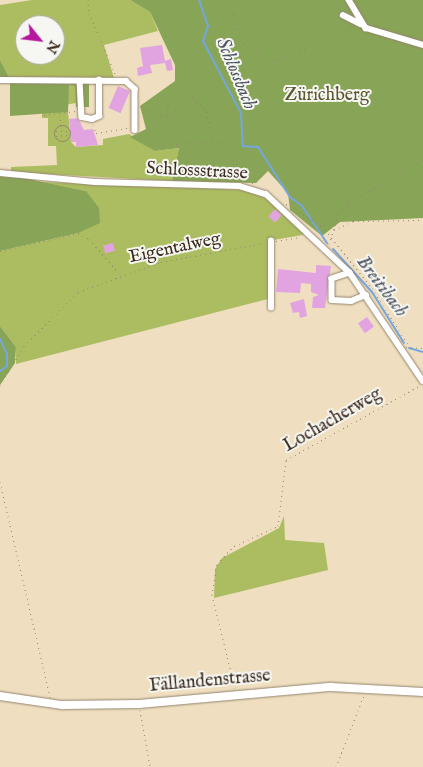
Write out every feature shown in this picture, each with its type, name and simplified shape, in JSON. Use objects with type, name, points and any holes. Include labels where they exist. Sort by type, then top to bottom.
[{"type":"main road","name":"Fällandenstrasse","points":[[0,696],[62,704],[139,704],[367,686],[423,692]]},
{"type":"street","points":[[349,0],[361,24]]},
{"type":"street","points":[[343,15],[381,34],[423,45]]},
{"type":"street","points":[[0,80],[117,80],[134,86],[135,128]]},
{"type":"street","points":[[80,81],[82,117],[92,119],[99,116],[99,80]]},
{"type":"street","name":"Schlossstrasse","points":[[0,173],[95,182],[248,187],[274,199],[350,273],[423,382]]},
{"type":"street","points":[[271,241],[271,308]]},
{"type":"street","points":[[350,273],[332,280],[332,300],[351,301],[366,295]]},
{"type":"path","points":[[88,0],[117,80]]},
{"type":"path","points":[[228,0],[243,43],[277,61],[361,24]]},
{"type":"path","points":[[167,116],[168,104],[192,97],[207,112],[212,140]]},
{"type":"path","points":[[142,104],[171,144],[212,140],[228,146],[248,187]]},
{"type":"path","points":[[145,110],[175,119]]},
{"type":"path","points":[[44,115],[60,115],[82,111]]},
{"type":"path","points":[[60,115],[61,126]]},
{"type":"path","points":[[92,119],[96,133],[135,128]]},
{"type":"path","points":[[55,126],[61,126],[68,126],[69,140],[56,141],[55,126]]},
{"type":"path","points":[[55,131],[69,133]]},
{"type":"path","points":[[55,136],[69,133]]},
{"type":"path","points":[[327,249],[348,203],[423,160]]},
{"type":"path","points":[[303,215],[309,215],[372,289],[409,346]]},
{"type":"path","points":[[334,231],[353,221],[423,220]]},
{"type":"path","points":[[0,252],[78,233],[90,239],[119,274]]},
{"type":"path","name":"Eigentalweg","points":[[0,385],[24,346],[64,303],[119,274],[271,241],[312,235]]},
{"type":"path","points":[[400,349],[409,346],[423,348]]},
{"type":"path","name":"Lochacherweg","points":[[236,696],[212,595],[216,564],[234,546],[278,526],[286,460],[423,382]]},
{"type":"path","points":[[0,482],[50,697]]},
{"type":"path","points":[[336,767],[367,686]]},
{"type":"path","points":[[139,704],[150,767]]},
{"type":"green space","points":[[32,0],[130,0],[150,12],[158,31],[104,45],[114,78],[10,79],[0,60],[0,5]]},
{"type":"green space","name":"Zürichberg","points":[[130,0],[423,0],[423,218],[340,222],[322,236],[290,210],[288,193],[268,171],[256,183],[172,181],[179,148],[155,151],[130,137],[146,129],[140,106],[175,81],[175,65],[150,12]]},
{"type":"green space","points":[[0,60],[10,79],[0,80]]},
{"type":"green space","points":[[10,79],[89,81],[89,107],[76,107],[75,86],[69,85],[68,112],[10,116]]},
{"type":"green space","points":[[69,85],[75,86],[76,103],[64,105],[60,112],[68,112],[71,142],[76,147],[103,145],[103,139],[129,134],[155,151],[179,148],[172,181],[11,172],[11,167],[57,165],[56,146],[48,146],[48,118],[42,118],[42,110]]},
{"type":"green space","points":[[0,173],[86,191],[99,208],[100,223],[78,233],[0,251]]},
{"type":"green space","points":[[42,182],[247,190],[274,202],[308,234],[268,241],[268,299],[16,364],[16,347],[0,326],[0,251],[78,233],[86,191]]},
{"type":"green space","points":[[0,326],[16,347],[15,363],[0,385]]},
{"type":"green space","points":[[284,516],[285,540],[324,543],[328,570],[214,598],[215,569],[222,558],[279,528]]},
{"type":"building","points":[[162,45],[165,61],[171,59],[173,70],[167,71],[165,63],[150,65],[152,73],[138,76],[137,68],[143,66],[140,48]]},
{"type":"building","points":[[118,86],[130,91],[121,113],[109,108]]},
{"type":"building","points":[[78,118],[84,130],[93,129],[98,145],[76,147],[76,142],[71,142],[69,119]]},
{"type":"building","points":[[275,209],[282,215],[275,222],[268,217]]},
{"type":"building","points":[[113,243],[115,251],[105,253],[103,245]]},
{"type":"building","points":[[316,265],[331,266],[325,308],[312,308],[313,297],[319,295],[311,292],[311,284],[301,283],[300,293],[276,292],[278,269],[316,273]]},
{"type":"building","points":[[304,299],[307,316],[300,318],[299,312],[293,313],[290,303]]},
{"type":"building","points":[[367,317],[374,327],[365,333],[358,323]]},
{"type":"waterway","name":"Schlossbach","points":[[199,0],[208,26],[203,41],[241,113],[243,146],[258,147],[290,197],[302,206],[327,243]]},
{"type":"waterway","name":"Breitibach","points":[[333,249],[372,292],[404,343]]},
{"type":"waterway","points":[[0,339],[7,354],[7,366],[0,371]]},
{"type":"waterway","name":"Breitibach","points":[[409,348],[423,352]]}]
